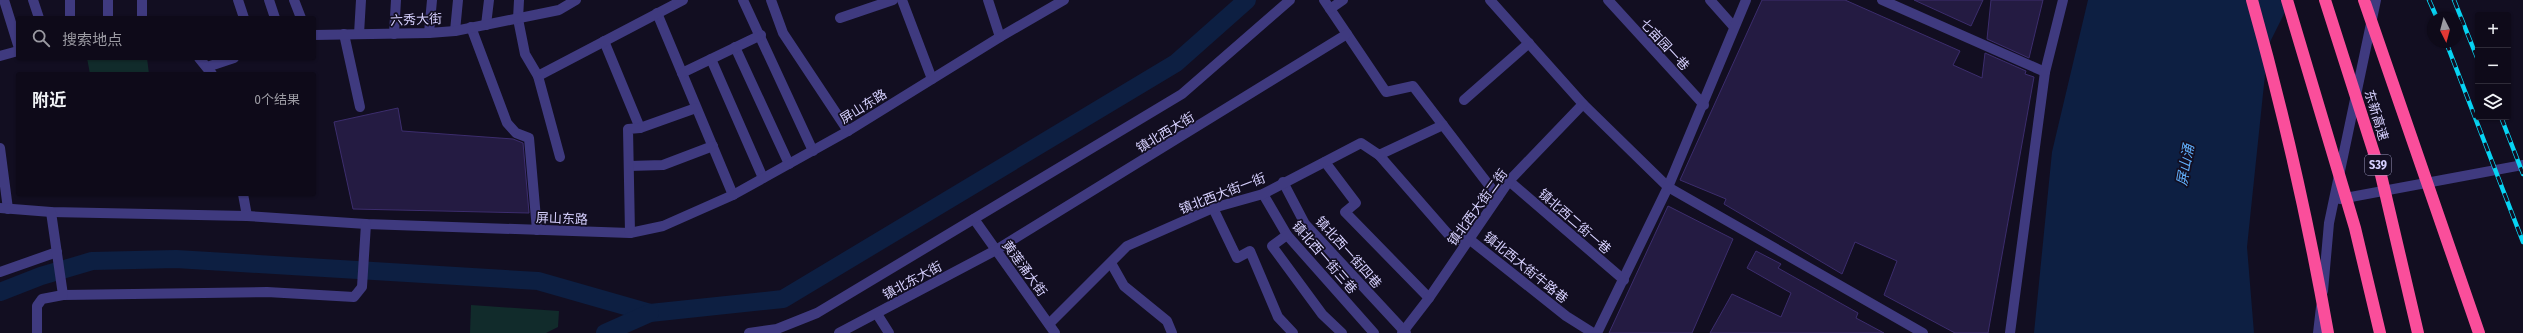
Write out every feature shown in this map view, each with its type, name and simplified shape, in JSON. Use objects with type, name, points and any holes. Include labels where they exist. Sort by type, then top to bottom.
[{"type":"highway","points":[[2252,0],[2277,91],[2295,167],[2328,333]]},
{"type":"highway","points":[[2287,0],[2355,228],[2380,333]]},
{"type":"highway","name":"东新高速","points":[[2324,0],[2381,176],[2418,333]]},
{"type":"highway","points":[[2364,0],[2479,333]]},
{"type":"street","points":[[4,0],[16,39]]},
{"type":"street","points":[[33,0],[38,16]]},
{"type":"street","points":[[70,0],[70,16]]},
{"type":"street","points":[[108,0],[108,16]]},
{"type":"street","points":[[142,0],[142,16]]},
{"type":"street","points":[[238,0],[243,16]]},
{"type":"street","points":[[269,0],[274,16]]},
{"type":"street","points":[[294,0],[299,16]]},
{"type":"street","points":[[359,34],[361,0]]},
{"type":"street","points":[[394,34],[396,0]]},
{"type":"street","points":[[429,33],[432,0]]},
{"type":"street","points":[[455,31],[458,0]]},
{"type":"street","points":[[486,25],[489,0]]},
{"type":"street","points":[[519,0],[518,19],[525,54],[538,76],[560,157]]},
{"type":"street","name":"六秀大街","points":[[316,35],[394,34],[455,31],[559,10],[576,0]]},
{"type":"street","points":[[538,76],[683,0]]},
{"type":"street","points":[[743,0],[813,151]]},
{"type":"street","points":[[770,0],[783,32],[848,131]]},
{"type":"street","points":[[840,18],[893,0]]},
{"type":"street","points":[[902,0],[932,79]]},
{"type":"street","points":[[988,0],[1000,37]]},
{"type":"street","name":"屏山东路","points":[[4,208],[51,212],[247,216],[366,224],[630,233],[663,226],[733,194],[763,178],[848,131],[1000,37],[1064,0]]},
{"type":"street","points":[[749,333],[777,329],[817,314],[1182,94],[1290,0]]},
{"type":"street","points":[[1324,0],[1386,92],[1413,86],[1498,197]]},
{"type":"street","points":[[1330,9],[1343,0]]},
{"type":"street","points":[[1490,0],[1583,104],[1668,187],[1923,333]]},
{"type":"street","name":"七亩园一巷","points":[[1608,0],[1704,105]]},
{"type":"street","points":[[1710,0],[1734,27]]},
{"type":"street","points":[[1598,333],[1668,187],[1704,105],[1746,0]]},
{"type":"street","points":[[1882,0],[2045,72]]},
{"type":"street","points":[[2010,333],[2045,72],[2062,0]]},
{"type":"street","points":[[2318,333],[2329,223],[2376,0]]},
{"type":"street","points":[[657,13],[733,194]]},
{"type":"street","points":[[471,27],[507,124],[516,133],[528,138],[537,230]]},
{"type":"street","points":[[344,34],[360,106]]},
{"type":"street","name":"镇北西大街","points":[[996,250],[1347,34]]},
{"type":"street","points":[[682,73],[760,35]]},
{"type":"street","points":[[604,41],[640,128]]},
{"type":"street","points":[[1464,100],[1529,43]]},
{"type":"street","points":[[735,47],[789,164]]},
{"type":"street","points":[[0,55],[16,51]]},
{"type":"street","points":[[711,59],[763,178]]},
{"type":"street","points":[[201,60],[210,71],[230,60]]},
{"type":"street","name":"镇北西大街二街","points":[[1404,333],[1430,298],[1509,181],[1583,104]]},
{"type":"street","points":[[630,233],[628,129],[640,128],[696,108]]},
{"type":"street","points":[[1379,155],[1443,125]]},
{"type":"street","name":"镇北西大街一街","points":[[1049,324],[1111,263],[1126,246],[1213,208],[1263,194],[1283,182],[1361,143],[1379,155]]},
{"type":"street","points":[[629,166],[663,165],[713,146]]},
{"type":"street","points":[[0,148],[4,208]]},
{"type":"street","name":"镇北西大街牛路巷","points":[[1379,155],[1448,234],[1460,240],[1469,239],[1566,316],[1593,333]]},
{"type":"street","name":"镇北西一街四巷","points":[[1325,162],[1356,202],[1345,212],[1430,298]]},
{"type":"street","points":[[2334,200],[2523,165]]},
{"type":"street","name":"镇北西二街一巷","points":[[1509,181],[1624,280]]},
{"type":"street","name":"镇北西一街四巷","points":[[1283,182],[1306,224],[1404,333]]},
{"type":"street","name":"镇北西一街三巷","points":[[1263,194],[1287,235],[1374,333]]},
{"type":"street","points":[[243,196],[247,216]]},
{"type":"street","points":[[1213,208],[1237,258],[1250,251],[1278,317],[1293,333]]},
{"type":"street","points":[[51,212],[63,295]]},
{"type":"street","name":"黄莲涌大街","points":[[974,219],[1055,333]]},
{"type":"street","points":[[36,333],[37,306],[42,299],[63,295],[267,292],[354,297],[362,287],[366,224]]},
{"type":"street","points":[[1287,235],[1272,246],[1322,314],[1342,333]]},
{"type":"street","name":"镇北东大街","points":[[839,333],[996,250]]},
{"type":"street","points":[[0,272],[57,252]]},
{"type":"street","points":[[1111,263],[1124,286],[1166,321],[1172,333]]},
{"type":"street","points":[[877,314],[889,333]]},
{"type":"green space","points":[[87,60],[147,60],[149,72],[90,72]]},
{"type":"green space","points":[[471,305],[559,311],[558,327],[546,333],[470,333]]},
{"type":"water","name":"屏山涌","points":[[2088,0],[2291,0],[2268,46],[2247,247],[2254,333],[2034,333],[2052,152]]},
{"type":"building","points":[[1762,0],[1845,0],[1960,51],[1953,65],[1982,78],[1985,53],[2026,71],[2025,74],[2034,77],[1988,333],[1955,333],[1884,295],[1897,261],[1855,242],[1842,274],[1724,204],[1726,199],[1680,180]]},
{"type":"building","points":[[1914,0],[1983,0],[1971,26]]},
{"type":"building","points":[[1991,0],[2043,0],[2029,58],[1987,39]]},
{"type":"building","points":[[398,108],[402,131],[513,139],[523,143],[529,213],[353,209],[334,122]]},
{"type":"building","points":[[1668,206],[1733,239],[1692,333],[1609,333]]},
{"type":"building","points":[[1756,251],[1781,264],[1778,268],[1858,313],[1856,318],[1884,333],[1710,333],[1732,294],[1781,317],[1791,293],[1747,268]]},
{"type":"waterway","points":[[0,292],[41,276],[92,261],[176,259],[538,281],[650,313],[783,299],[1176,63],[1247,0]]},
{"type":"waterway","points":[[605,333],[650,313]]},
{"type":"railway","points":[[2429,0],[2434,12]]},
{"type":"railway","points":[[2454,0],[2475,52]]},
{"type":"railway","points":[[2448,48],[2523,242]]},
{"type":"railway","points":[[2502,120],[2523,174]]}]
